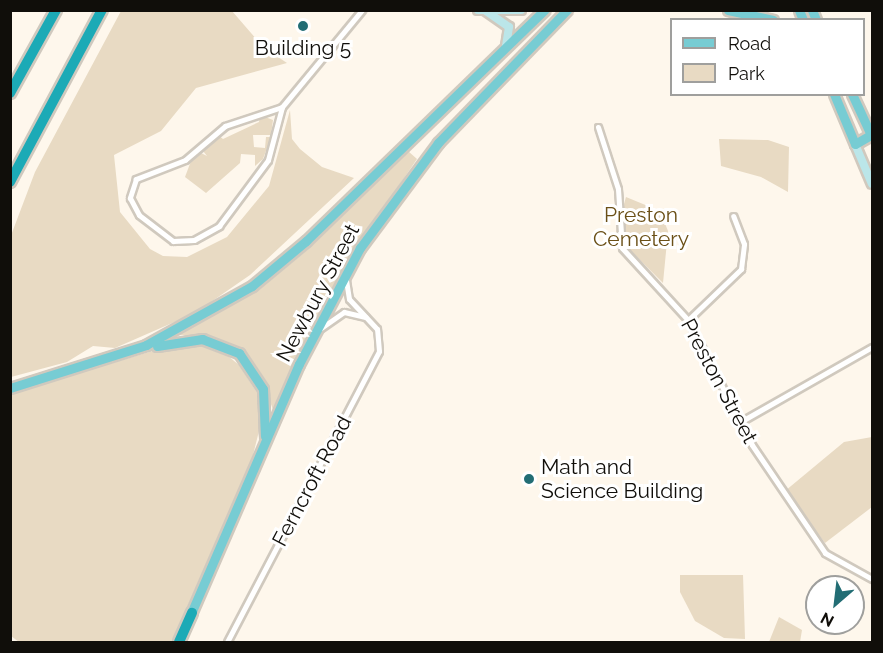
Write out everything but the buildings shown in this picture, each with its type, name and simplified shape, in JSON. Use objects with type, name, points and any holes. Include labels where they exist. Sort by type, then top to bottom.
[{"type":"highway","points":[[10,93],[56,10]]},
{"type":"highway","points":[[10,182],[102,10]]},
{"type":"highway","points":[[178,642],[192,613]]},
{"type":"main road","name":"Newbury Street","points":[[10,388],[112,358],[192,323],[270,272],[544,10]]},
{"type":"main road","points":[[728,10],[764,18]]},
{"type":"main road","name":"Newbury Street","points":[[192,613],[314,333],[350,265],[434,147],[567,11]]},
{"type":"main road","points":[[835,96],[855,144],[872,136],[853,96]]},
{"type":"main road","points":[[112,358],[193,338],[239,353],[257,374],[266,404],[266,429],[257,462]]},
{"type":"street","points":[[282,106],[225,126],[185,160],[136,179],[130,198],[139,215],[173,241],[194,240],[213,231],[268,160],[282,106],[362,10]]},
{"type":"street","points":[[478,10],[521,10]]},
{"type":"street","points":[[486,11],[509,27],[506,47]]},
{"type":"street","name":"Preston Street","points":[[598,127],[618,189],[622,248],[688,320],[740,422],[825,553],[873,579]]},
{"type":"street","points":[[855,144],[873,184]]},
{"type":"street","points":[[688,320],[741,269],[744,244],[733,216]]},
{"type":"street","name":"Ferncroft Road","points":[[227,642],[376,358],[380,337],[369,319],[346,294],[350,265]]},
{"type":"street","points":[[314,333],[344,312],[369,319]]},
{"type":"street","points":[[740,422],[873,347]]},
{"type":"green space","points":[[121,11],[232,11],[263,47],[287,63],[196,88],[161,131],[114,155],[120,212],[150,249],[163,256],[187,257],[227,237],[269,186],[290,110],[292,139],[300,149],[322,167],[354,178],[250,275],[195,313],[115,348],[93,346],[67,362],[11,377],[10,238],[35,172]]},
{"type":"green space","points":[[260,115],[273,120],[271,135],[253,135],[254,147],[265,148],[266,137],[271,137],[263,159],[255,166],[255,155],[241,154],[240,163],[206,193],[185,177],[191,161],[201,153],[207,156],[203,151],[218,135],[223,139],[259,122]]},
{"type":"green space","points":[[719,139],[768,140],[789,147],[788,192],[761,177],[721,166]]},
{"type":"green space","points":[[408,151],[417,159],[343,268],[273,410],[260,372],[245,354],[212,337],[179,335],[280,271]]},
{"type":"green space","name":"Preston Cemetery","points":[[626,197],[660,211],[668,231],[663,283],[615,235]]},
{"type":"green space","points":[[202,345],[222,351],[239,365],[258,394],[261,423],[252,459],[172,642],[19,642],[11,636],[10,394],[159,349]]},
{"type":"green space","points":[[872,437],[872,507],[825,543],[785,491],[844,442]]},
{"type":"green space","points":[[680,575],[743,575],[745,639],[724,638],[695,621],[680,592]]},
{"type":"green space","points":[[779,617],[802,630],[800,642],[769,642]]},
{"type":"place","name":"Building 5","points":[[303,26]]},
{"type":"place","name":"Math and Science Building","points":[[529,479]]}]
